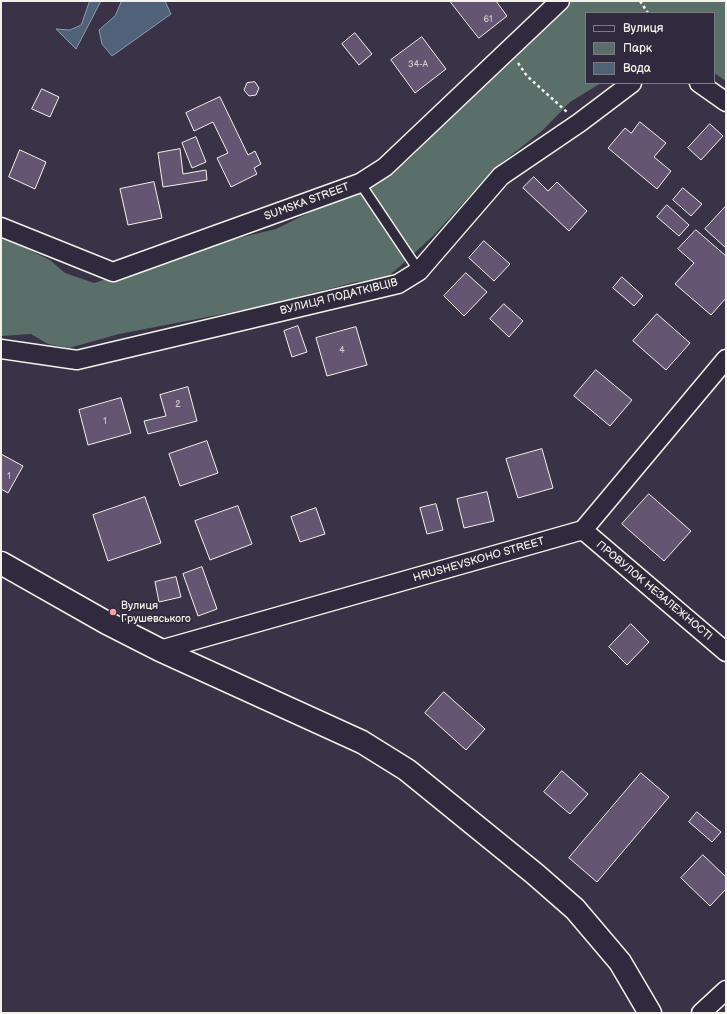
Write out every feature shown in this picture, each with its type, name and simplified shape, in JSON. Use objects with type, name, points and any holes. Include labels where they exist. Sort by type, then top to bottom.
[{"type":"street","name":"SUMSKA STREET","points":[[1,227],[113,272],[360,183],[385,167],[560,1]]},
{"type":"street","name":"ВУЛИЦЯ ПОДАТКІВЦІВ","points":[[1,349],[77,360],[398,284],[419,271],[501,176],[579,123],[631,84]]},
{"type":"street","points":[[700,84],[726,102]]},
{"type":"street","points":[[583,530],[726,359]]},
{"type":"street","name":"HRUSHEVSKOHO STREET","points":[[160,650],[583,530]]},
{"type":"street","name":"ПРОВУЛОК НЕЗАЛЕЖНОСТІ","points":[[583,530],[726,652]]},
{"type":"street","points":[[1,563],[107,623],[160,650],[362,742],[407,770],[535,874],[575,909],[620,962],[650,1013]]},
{"type":"street","points":[[701,1013],[726,990]]},
{"type":"lane","points":[[360,183],[419,271]]},
{"type":"path","points":[[640,1],[647,12]]},
{"type":"path","points":[[527,76],[579,123]]},
{"type":"green space","points":[[570,1],[726,1],[726,81],[715,74],[715,12],[585,12],[585,84],[599,84],[570,102],[543,130],[495,168],[433,236],[387,278],[356,282],[254,308],[119,334],[69,348],[48,344],[31,334],[1,336],[1,239],[11,241],[50,260],[65,273],[94,283],[174,258],[193,249],[276,229],[355,190],[374,184],[407,161]]},
{"type":"water","points":[[90,1],[101,1],[76,49],[56,29],[70,30],[81,25]]},
{"type":"water","points":[[122,1],[165,1],[171,14],[112,56],[102,44],[99,30],[115,16]]},
{"type":"building","points":[[450,1],[496,1],[507,16],[479,38]]},
{"type":"building","points":[[355,33],[372,54],[359,65],[342,44]]},
{"type":"building","points":[[422,37],[446,69],[415,93],[391,60]]},
{"type":"building","points":[[255,82],[259,88],[256,95],[249,96],[244,90],[247,83]]},
{"type":"building","points":[[42,89],[59,97],[50,117],[32,109]]},
{"type":"building","points":[[220,97],[248,155],[255,151],[261,164],[254,168],[257,174],[231,187],[217,158],[228,153],[213,122],[194,131],[186,113]]},
{"type":"building","points":[[640,122],[666,143],[654,157],[671,171],[657,189],[608,148],[625,128],[631,133]]},
{"type":"building","points":[[710,124],[723,136],[701,160],[688,148]]},
{"type":"building","points":[[196,137],[206,162],[192,168],[182,143]]},
{"type":"building","points":[[180,149],[183,174],[206,170],[207,180],[163,187],[158,153]]},
{"type":"building","points":[[20,150],[46,162],[35,189],[9,177]]},
{"type":"building","points":[[534,177],[548,191],[557,182],[587,211],[569,231],[523,188]]},
{"type":"building","points":[[154,182],[162,218],[128,225],[120,189]]},
{"type":"building","points":[[683,188],[702,204],[691,216],[673,200]]},
{"type":"building","points":[[667,205],[689,225],[679,236],[657,217]]},
{"type":"building","points":[[726,206],[726,248],[705,229]]},
{"type":"building","points":[[696,230],[726,256],[726,298],[711,315],[675,284],[694,263],[678,249]]},
{"type":"building","points":[[484,241],[510,264],[494,281],[469,258]]},
{"type":"building","points":[[466,273],[487,292],[464,316],[444,296]]},
{"type":"building","points":[[622,277],[643,296],[634,306],[613,288]]},
{"type":"building","points":[[504,304],[523,321],[509,337],[490,319]]},
{"type":"building","points":[[657,314],[690,343],[666,370],[633,341]]},
{"type":"building","points":[[298,326],[307,352],[292,357],[284,331]]},
{"type":"building","points":[[356,327],[367,365],[327,376],[316,338]]},
{"type":"building","points":[[596,370],[632,400],[610,426],[574,396]]},
{"type":"building","points":[[188,387],[197,421],[148,434],[144,421],[166,416],[160,395]]},
{"type":"building","points":[[121,398],[131,433],[88,445],[79,410]]},
{"type":"building","points":[[207,441],[218,473],[180,486],[169,454]]},
{"type":"building","points":[[542,449],[553,488],[518,498],[506,459]]},
{"type":"building","points":[[1,454],[23,466],[8,493],[1,489]]},
{"type":"building","points":[[487,492],[494,521],[464,528],[457,499]]},
{"type":"building","points":[[649,494],[691,531],[664,561],[622,524]]},
{"type":"building","points":[[145,497],[161,543],[108,561],[93,515]]},
{"type":"building","points":[[436,504],[443,530],[427,534],[420,508]]},
{"type":"building","points":[[238,506],[252,544],[210,560],[195,521]]},
{"type":"building","points":[[316,508],[325,534],[300,542],[291,517]]},
{"type":"building","points":[[202,567],[217,609],[198,616],[183,574]]},
{"type":"building","points":[[176,577],[181,597],[159,602],[155,582]]},
{"type":"building","points":[[631,624],[649,642],[627,665],[609,647]]},
{"type":"building","points":[[444,692],[485,729],[466,750],[425,713]]},
{"type":"building","points":[[562,771],[588,794],[570,814],[544,792]]},
{"type":"building","points":[[641,773],[669,797],[597,882],[569,858]]},
{"type":"building","points":[[697,812],[721,832],[712,842],[689,822]]},
{"type":"building","points":[[703,855],[726,877],[726,889],[710,906],[681,878]]},
{"type":"place","name":"Вулиця Грушевського","points":[[113,612]]}]
